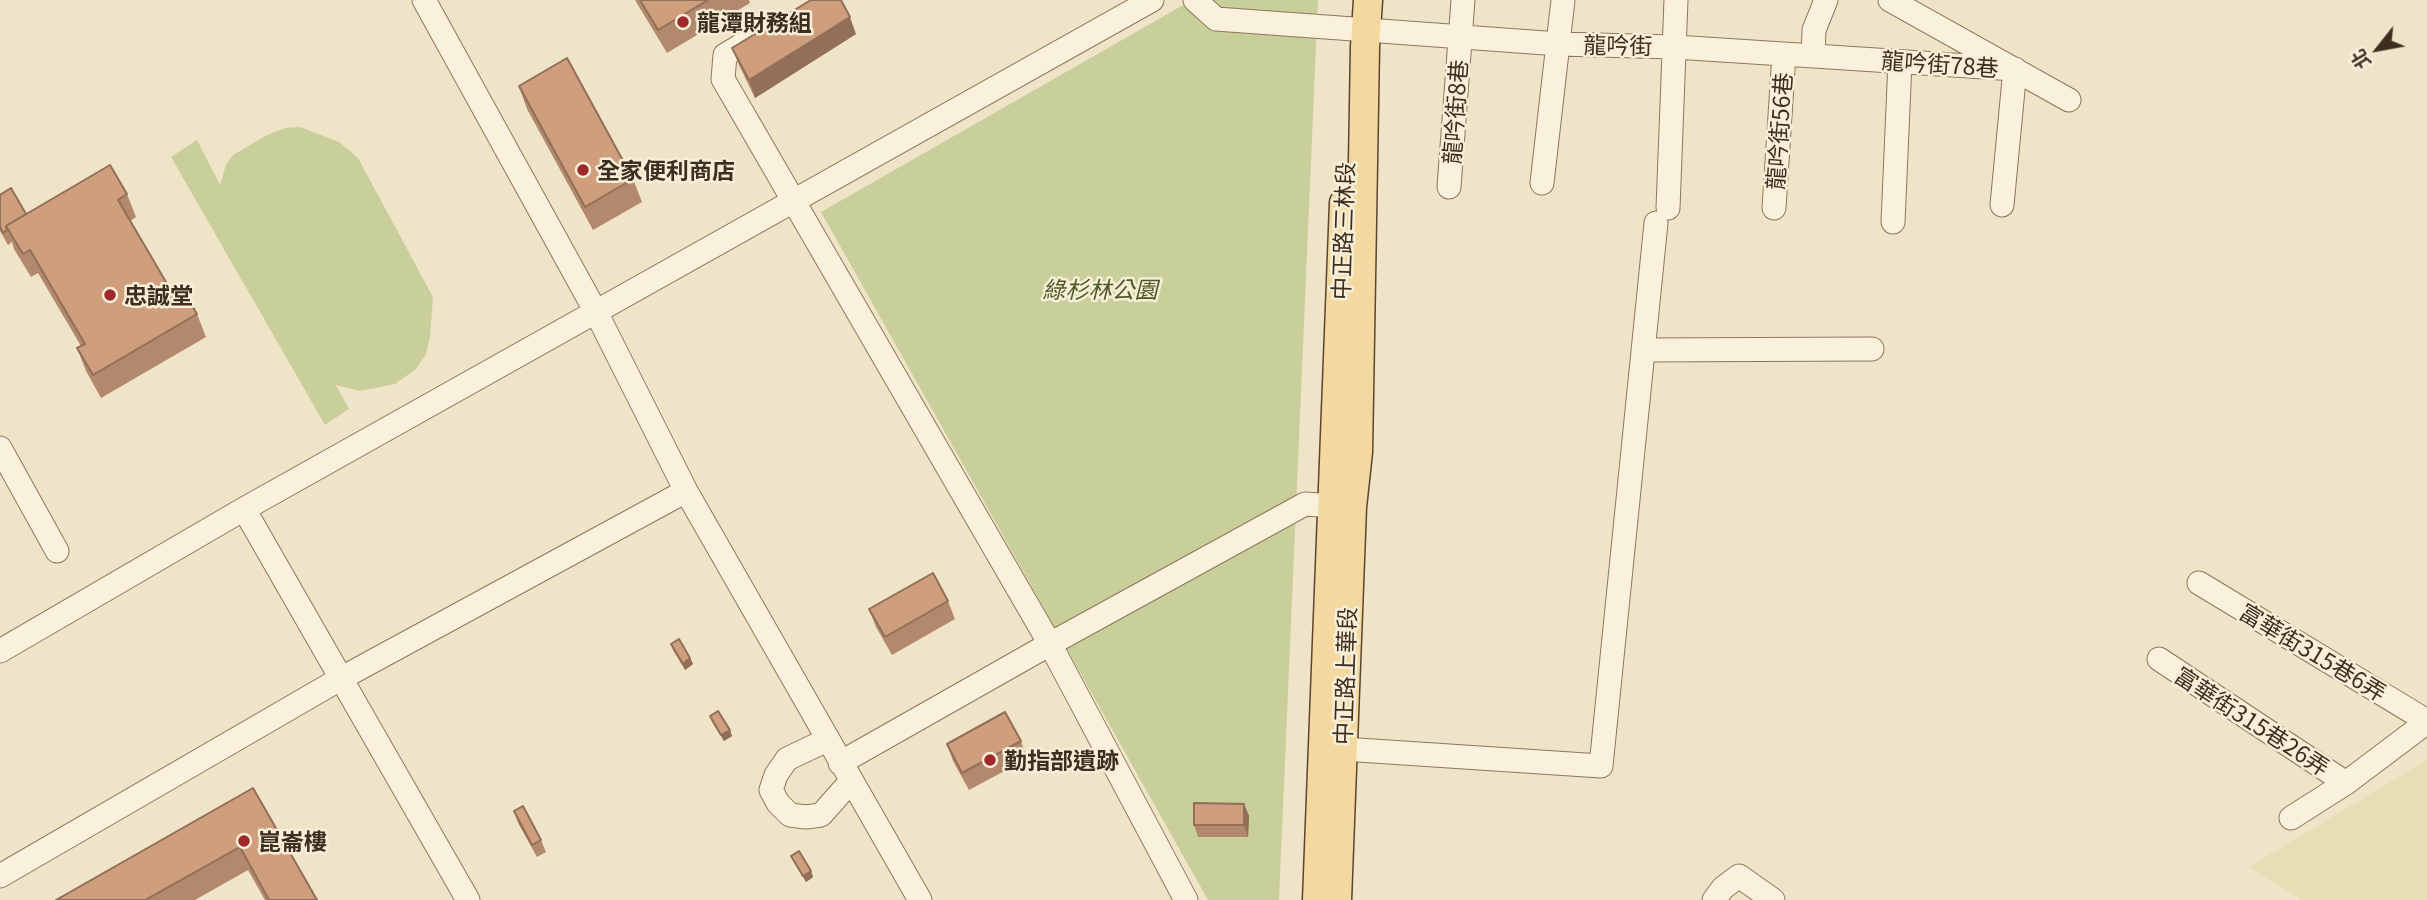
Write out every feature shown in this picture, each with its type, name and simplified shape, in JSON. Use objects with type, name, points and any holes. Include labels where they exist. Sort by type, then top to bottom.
[{"type":"main road","name":"中正路三林段","points":[[1346,458],[1358,31],[1352,0]]},
{"type":"main road","name":"中正路三林段","points":[[1358,31],[1368,0]]},
{"type":"main road","name":"中正路上華段","points":[[1317,900],[1346,458]]},
{"type":"main road","name":"中正路上華段","points":[[1337,900],[1343,749],[1342,507]]},
{"type":"street","points":[[424,0],[596,313],[685,491],[920,900]]},
{"type":"street","points":[[0,651],[244,509],[1152,0]]},
{"type":"street","name":"龍吟街","points":[[1195,0],[1216,19],[1559,44],[1675,47],[1813,56]]},
{"type":"street","name":"龍吟街8巷","points":[[1449,187],[1463,0]]},
{"type":"street","points":[[1542,183],[1563,0]]},
{"type":"street","points":[[1343,749],[1601,766],[1644,350],[1662,216],[1676,0]]},
{"type":"street","points":[[1813,56],[1814,30],[1826,0]]},
{"type":"street","points":[[1890,0],[2069,100]]},
{"type":"street","points":[[781,21],[725,55],[723,79],[1050,644],[1186,900]]},
{"type":"street","name":"龍吟街56巷","points":[[1774,208],[1784,54]]},
{"type":"street","name":"龍吟街78巷","points":[[1813,56],[2015,69],[2002,205]]},
{"type":"street","points":[[1893,222],[1900,62]]},
{"type":"street","points":[[1644,350],[1872,349]]},
{"type":"street","points":[[0,448],[57,551]]},
{"type":"street","points":[[0,876],[340,679],[685,491]]},
{"type":"street","points":[[827,740],[787,759],[780,767],[771,790],[778,803],[790,815],[806,817],[821,814],[845,772],[1050,644],[1305,504],[1342,507]]},
{"type":"street","points":[[244,509],[468,900]]},
{"type":"street","name":"富華街315巷6弄","points":[[2199,583],[2427,721]]},
{"type":"street","name":"富華街315巷26弄","points":[[2159,659],[2346,783]]},
{"type":"street","points":[[2291,818],[2346,783],[2427,721]]},
{"type":"street","points":[[1714,900],[1723,888],[1739,876],[1773,900]]},
{"type":"shaded area","points":[[2427,760],[2427,900],[2302,900],[2249,867]]},
{"type":"green space","name":"綠杉林公園","points":[[1192,0],[1318,0],[1279,900],[1208,900],[821,212]]},
{"type":"green space","points":[[300,127],[339,142],[358,158],[433,297],[426,354],[416,369],[395,384],[375,388],[359,391],[336,385],[349,409],[325,425],[171,157],[197,140],[220,185],[226,165],[233,155],[267,135],[285,128]]},
{"type":"building","points":[[640,0],[708,0],[658,30]]},
{"type":"building","points":[[811,0],[841,0],[850,17],[749,80],[732,48]]},
{"type":"building","points":[[567,58],[633,179],[585,207],[519,86]]},
{"type":"building","name":"忠誠堂","points":[[110,165],[127,194],[118,200],[173,294],[182,289],[197,314],[93,375],[77,348],[85,344],[30,250],[23,254],[6,226]]},
{"type":"building","points":[[11,188],[26,214],[6,226],[7,230],[3,233],[0,227],[0,195]]},
{"type":"building","points":[[933,573],[948,601],[885,637],[869,609]]},
{"type":"building","points":[[679,639],[690,658],[683,664],[671,644]]},
{"type":"building","points":[[718,711],[730,730],[721,735],[710,716]]},
{"type":"building","points":[[1005,712],[1021,741],[962,773],[947,744]]},
{"type":"building","points":[[253,788],[317,900],[269,900],[240,847],[145,900],[56,900]]},
{"type":"building","points":[[1194,803],[1244,804],[1244,825],[1194,825]]},
{"type":"building","points":[[523,806],[541,840],[532,845],[514,811]]},
{"type":"building","points":[[799,851],[811,871],[803,876],[791,856]]},
{"type":"place","name":"龍潭財務組","points":[[683,22]]},
{"type":"place","name":"全家便利商店","points":[[583,170]]},
{"type":"place","name":"忠誠堂","points":[[110,295]]},
{"type":"place","name":"勤指部遺跡","points":[[990,760]]},
{"type":"place","name":"崑崙樓","points":[[244,841]]}]
